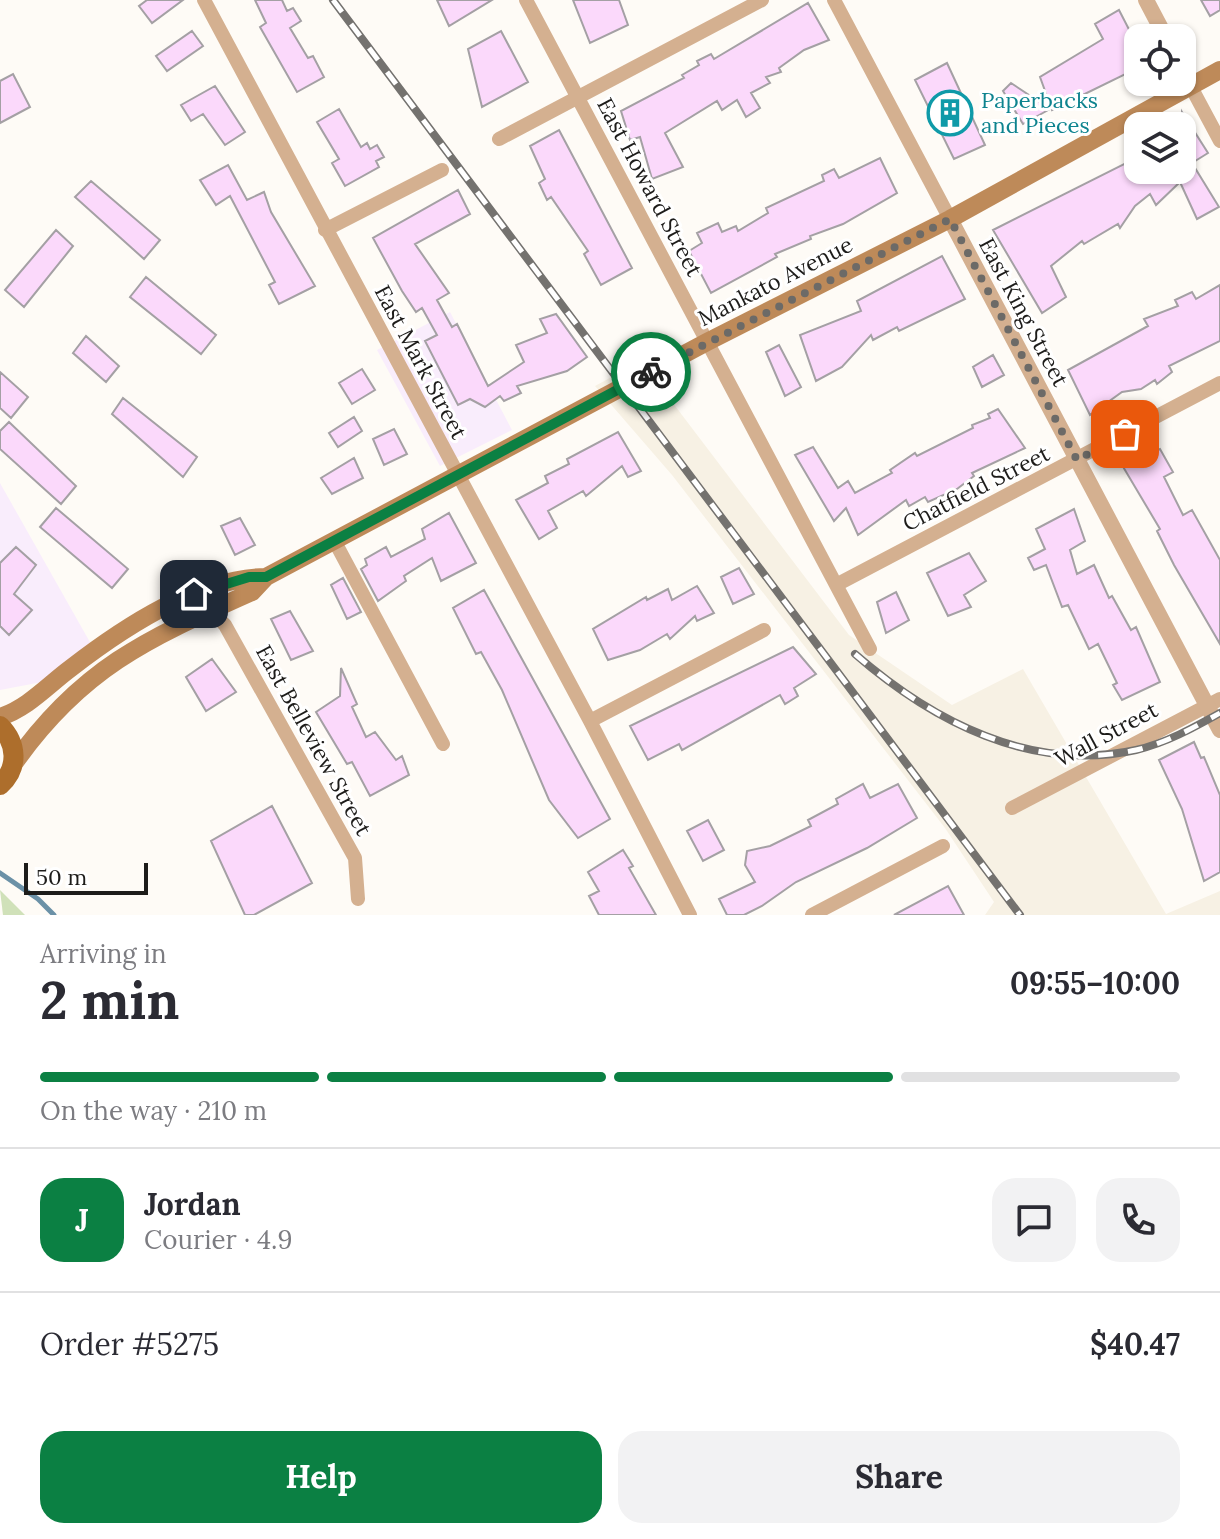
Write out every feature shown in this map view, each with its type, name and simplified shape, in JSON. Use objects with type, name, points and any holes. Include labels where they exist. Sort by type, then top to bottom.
[{"type":"main road","name":"Mankato Avenue","points":[[1196,75],[1220,70]]},
{"type":"main road","name":"Mankato Avenue","points":[[0,717],[26,704],[93,652],[162,609],[235,582],[266,577],[335,542],[707,342],[950,219],[1154,96]]},
{"type":"main road","name":"Mankato Avenue","points":[[0,785],[53,713],[103,667],[145,641],[252,592],[266,577]]},
{"type":"main road","points":[[0,726],[11,740],[13,765]]},
{"type":"street","name":"East Mark Street","points":[[204,0],[590,721],[690,915]]},
{"type":"street","name":"East Howard Street","points":[[526,0],[870,649]]},
{"type":"street","points":[[499,139],[762,0]]},
{"type":"street","name":"East King Street","points":[[834,0],[1077,460],[1213,703],[1220,730]]},
{"type":"street","points":[[1146,0],[1159,24]]},
{"type":"street","points":[[1196,96],[1220,141]]},
{"type":"street","points":[[325,230],[442,170]]},
{"type":"street","name":"Chatfield Street","points":[[836,585],[1220,383]]},
{"type":"street","points":[[335,542],[443,744]]},
{"type":"street","name":"East Belleview Street","points":[[210,610],[225,625],[355,858],[358,899]]},
{"type":"street","points":[[590,721],[764,630]]},
{"type":"street","name":"Wall Street","points":[[1012,808],[1213,703]]},
{"type":"street","points":[[812,915],[943,846]]},
{"type":"shaded area","points":[[450,312],[512,430],[440,466],[377,350]]},
{"type":"shaded area","points":[[641,361],[849,635],[952,705],[1023,669],[1166,914],[1220,891],[1220,915],[985,915],[994,902],[945,828],[672,475],[595,386]]},
{"type":"shaded area","points":[[0,483],[91,644],[42,682],[0,690]]},
{"type":"green space","points":[[0,890],[25,915],[3,915]]},
{"type":"building","points":[[147,0],[183,0],[152,23],[139,6]]},
{"type":"building","points":[[255,0],[282,0],[287,11],[293,8],[301,21],[290,28],[308,58],[313,56],[324,77],[297,92],[260,27],[266,23]]},
{"type":"building","points":[[437,0],[492,0],[449,26]]},
{"type":"building","points":[[573,0],[619,0],[628,25],[590,43]]},
{"type":"building","points":[[1201,0],[1220,0],[1220,10],[1210,16]]},
{"type":"building","points":[[808,3],[829,40],[804,50],[779,68],[781,72],[766,77],[770,83],[751,93],[760,108],[746,117],[737,100],[722,110],[717,101],[665,133],[683,167],[652,179],[640,137],[630,140],[621,111],[684,78],[682,75],[699,65],[697,61],[711,54],[714,59]]},
{"type":"building","points":[[1119,10],[1126,24],[1124,75],[1052,110],[1040,77],[1103,39],[1095,24]]},
{"type":"building","points":[[192,31],[203,46],[167,71],[156,56]]},
{"type":"building","points":[[501,31],[528,82],[482,107],[468,49]]},
{"type":"building","name":"Paperbacks and Pieces","points":[[947,63],[985,145],[954,159],[915,80]]},
{"type":"building","points":[[13,74],[30,107],[0,123],[0,81]]},
{"type":"building","points":[[1011,83],[1050,109],[1023,124],[1003,91]]},
{"type":"building","points":[[215,86],[245,132],[225,145],[203,114],[191,121],[181,105]]},
{"type":"building","points":[[339,109],[361,147],[367,143],[370,149],[377,145],[384,157],[376,161],[379,167],[345,186],[332,163],[339,159],[317,122]]},
{"type":"building","points":[[559,130],[632,268],[601,285],[584,254],[588,251],[551,197],[547,200],[539,183],[545,179],[530,146]]},
{"type":"building","points":[[1196,134],[1208,153],[1196,160]]},
{"type":"building","points":[[880,158],[897,193],[843,224],[775,254],[777,257],[711,293],[689,251],[702,243],[697,233],[718,223],[722,232],[736,226],[738,231],[768,213],[766,208],[824,181],[822,175],[834,169],[839,178]]},
{"type":"building","points":[[1124,164],[1124,184],[1178,184],[1156,205],[1150,194],[1135,206],[1120,228],[1118,224],[1084,244],[1082,241],[1051,266],[1066,297],[1042,313],[993,230]]},
{"type":"building","points":[[228,165],[247,200],[264,192],[271,212],[315,286],[279,304],[269,285],[275,282],[230,196],[216,205],[200,180]]},
{"type":"building","points":[[1196,170],[1219,207],[1197,219],[1181,184],[1196,184]]},
{"type":"building","points":[[91,181],[160,240],[144,259],[75,197]]},
{"type":"building","points":[[458,190],[470,214],[415,244],[449,293],[437,300],[452,327],[457,324],[488,386],[524,362],[516,345],[547,333],[540,319],[556,314],[587,357],[567,371],[517,386],[521,393],[504,401],[500,396],[485,407],[470,399],[458,405],[425,341],[437,335],[422,308],[416,312],[402,291],[373,238]]},
{"type":"building","points":[[56,230],[73,246],[24,307],[5,290]]},
{"type":"building","points":[[942,256],[965,299],[899,331],[897,327],[873,340],[871,335],[842,367],[816,381],[800,335],[861,311],[857,301]]},
{"type":"building","points":[[146,277],[216,335],[201,354],[130,297]]},
{"type":"building","points":[[1220,285],[1220,341],[1169,366],[1172,372],[1157,384],[1155,380],[1141,389],[1122,392],[1090,415],[1068,370],[1148,326],[1144,319],[1178,306],[1175,300],[1192,292],[1196,299]]},
{"type":"building","points":[[86,336],[119,366],[106,382],[73,353]]},
{"type":"building","points":[[779,345],[801,387],[785,396],[766,352]]},
{"type":"building","points":[[993,355],[1004,375],[982,387],[973,367]]},
{"type":"building","points":[[362,369],[375,390],[352,404],[339,383]]},
{"type":"building","points":[[0,372],[28,397],[11,418],[0,408]]},
{"type":"building","points":[[123,398],[197,457],[183,477],[112,414]]},
{"type":"building","points":[[998,409],[1025,448],[972,473],[974,476],[957,489],[928,502],[925,497],[909,506],[906,500],[858,535],[846,508],[834,521],[795,455],[813,447],[838,488],[848,481],[855,493],[892,473],[890,470],[915,453],[917,456],[973,428],[972,425],[990,418],[988,414]]},
{"type":"building","points":[[354,417],[362,431],[338,447],[329,433]]},
{"type":"building","points":[[9,422],[76,486],[61,504],[0,449],[0,431]]},
{"type":"building","points":[[394,429],[407,454],[384,465],[373,439]]},
{"type":"building","points":[[618,432],[641,471],[628,477],[622,466],[586,496],[583,491],[548,511],[557,528],[539,539],[516,500],[548,483],[545,476],[569,464],[567,459]]},
{"type":"building","points":[[1160,449],[1173,472],[1164,477],[1183,515],[1192,510],[1220,560],[1220,644],[1174,565],[1157,531],[1160,529],[1122,465]]},
{"type":"building","points":[[354,458],[363,478],[332,494],[321,478]]},
{"type":"building","points":[[56,508],[128,569],[112,588],[40,527]]},
{"type":"building","points":[[1074,509],[1085,541],[1070,550],[1077,574],[1094,565],[1109,598],[1112,596],[1131,630],[1136,627],[1160,682],[1122,700],[1098,644],[1089,649],[1068,605],[1062,607],[1046,565],[1034,570],[1028,558],[1045,549],[1036,529]]},
{"type":"building","points":[[449,513],[476,563],[441,581],[432,558],[404,576],[406,581],[378,601],[361,569],[367,565],[365,559],[386,547],[391,557],[425,539],[422,529]]},
{"type":"building","points":[[240,518],[255,545],[235,555],[221,526]]},
{"type":"building","points":[[16,547],[36,565],[14,594],[32,610],[9,635],[0,626],[0,563]]},
{"type":"building","points":[[969,553],[986,581],[964,595],[971,607],[948,616],[927,573]]},
{"type":"building","points":[[739,568],[754,594],[733,604],[721,577]]},
{"type":"building","points":[[343,578],[361,612],[347,619],[331,585]]},
{"type":"building","points":[[697,586],[714,613],[697,621],[695,616],[670,639],[667,634],[640,650],[608,660],[593,629],[646,597],[647,600],[668,589],[672,600]]},
{"type":"building","points":[[484,590],[610,819],[578,838],[549,800],[502,690],[481,652],[476,654],[453,608]]},
{"type":"building","points":[[896,592],[909,620],[886,633],[877,602]]},
{"type":"building","points":[[290,611],[313,651],[291,660],[271,619]]},
{"type":"building","points":[[793,647],[816,674],[794,688],[798,696],[785,704],[780,695],[682,750],[679,744],[648,760],[630,726]]},
{"type":"building","points":[[212,659],[236,692],[206,711],[186,677]]},
{"type":"building","points":[[341,668],[357,704],[352,707],[366,737],[375,732],[396,760],[402,756],[409,775],[370,796],[352,762],[347,764],[316,712],[340,696]]},
{"type":"building","points":[[1194,742],[1220,795],[1220,872],[1204,881],[1182,809],[1159,760]]},
{"type":"building","points":[[863,784],[870,798],[898,784],[917,818],[867,848],[796,882],[762,906],[744,915],[727,915],[719,899],[755,882],[745,865],[747,851],[770,846],[811,826],[808,820],[838,804],[836,799]]},
{"type":"building","points":[[272,806],[312,883],[254,915],[245,915],[211,841]]},
{"type":"building","points":[[708,820],[724,850],[703,861],[687,831]]},
{"type":"building","points":[[623,850],[633,866],[629,868],[656,915],[599,915],[589,896],[599,891],[588,872]]},
{"type":"building","points":[[948,886],[964,915],[894,915]]},
{"type":"waterway","points":[[0,873],[38,899],[54,915]]},
{"type":"railway","points":[[333,0],[1020,915]]},
{"type":"railway","points":[[855,654],[885,678],[950,720],[985,736],[1059,754],[1097,755],[1136,750],[1169,739],[1220,713]]},
{"type":"way so far","points":[[651,372],[950,219],[1077,460],[1125,434]]},
{"type":"place","name":"Paperbacks and Pieces","points":[[950,113]]},
{"type":"route","points":[[194,594],[249,577],[266,577],[458,478],[651,372]]}]
